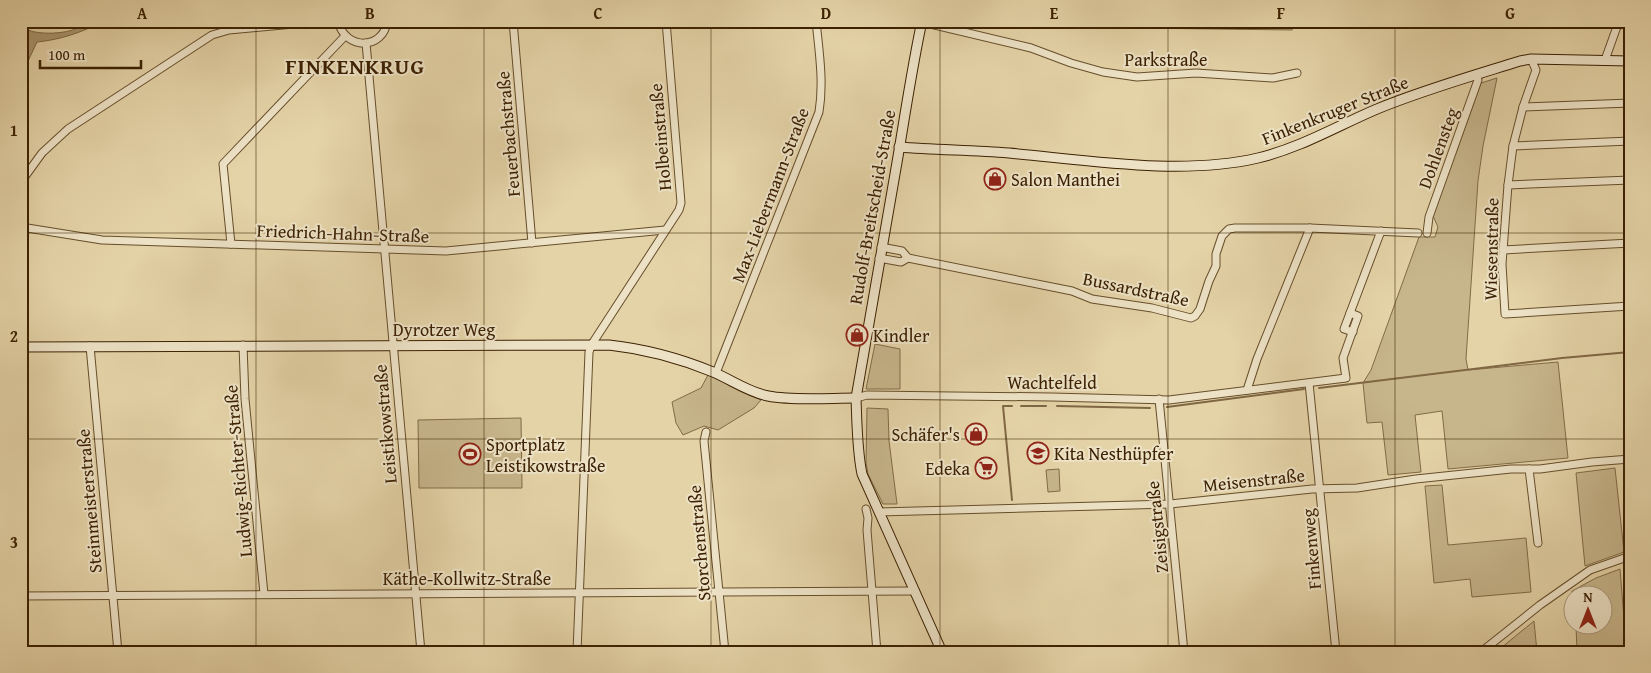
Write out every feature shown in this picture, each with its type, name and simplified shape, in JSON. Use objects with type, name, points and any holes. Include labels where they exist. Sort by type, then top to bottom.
[{"type":"street","points":[[21,182],[42,153],[68,129],[212,35],[229,30],[325,21]]},
{"type":"street","points":[[338,21],[340,29],[345,36],[354,42],[366,44],[382,34],[387,21]]},
{"type":"street","name":"Feuerbachstraße","points":[[513,21],[532,243]]},
{"type":"street","name":"Holbeinstraße","points":[[592,344],[679,210],[681,203],[666,21]]},
{"type":"street","name":"Max-Liebermann-Straße","points":[[716,373],[819,112],[822,97],[816,21]]},
{"type":"street","points":[[1606,60],[1619,21]]},
{"type":"street","name":"Parkstraße","points":[[922,22],[1031,48],[1071,64],[1103,72],[1137,77],[1196,74],[1273,78],[1297,73]]},
{"type":"street","name":"Rudolf-Breitscheid-Straße","points":[[922,22],[910,78],[856,398],[860,469],[942,652]]},
{"type":"street","points":[[231,244],[223,164],[345,36]]},
{"type":"street","name":"Leistikowstraße","points":[[366,44],[421,652]]},
{"type":"street","name":"Finkenkruger Straße","points":[[899,146],[1006,153],[1123,164],[1218,164],[1257,158],[1292,148],[1406,98],[1531,59],[1630,61]]},
{"type":"street","name":"Wiesenstraße","points":[[1531,59],[1536,70],[1513,146],[1508,185],[1502,264],[1505,314],[1630,306]]},
{"type":"street","name":"Dohlensteg","points":[[1427,233],[1430,217],[1478,80],[1476,75]]},
{"type":"street","points":[[1524,107],[1630,103]]},
{"type":"street","points":[[1513,146],[1630,141]]},
{"type":"street","name":"Wiesenstraße","points":[[1508,185],[1630,180]]},
{"type":"street","name":"Friedrich-Hahn-Straße","points":[[21,227],[102,240],[446,251],[665,230]]},
{"type":"street","points":[[1247,390],[1257,359],[1310,228]]},
{"type":"street","name":"Bussardstraße","points":[[881,247],[902,252],[908,258],[1072,291],[1092,299],[1152,308],[1191,318],[1200,309],[1209,280],[1216,266],[1216,254],[1222,236],[1229,229],[1310,228],[1418,232]]},
{"type":"street","name":"Wachtelfeld","points":[[856,398],[867,396],[1051,397],[1168,400],[1346,378],[1343,358],[1358,316],[1350,313],[1382,231]]},
{"type":"street","points":[[1503,250],[1630,243]]},
{"type":"street","name":"Bussardstraße","points":[[879,258],[901,262],[908,258]]},
{"type":"street","points":[[578,652],[588,352],[592,344]]},
{"type":"street","name":"Ludwig-Richter-Straße","points":[[243,345],[245,399],[264,594]]},
{"type":"street","name":"Dyrotzer Weg","points":[[21,347],[610,345],[660,353],[716,373],[750,391],[767,396],[784,398],[856,398]]},
{"type":"street","name":"Steinmeisterstraße","points":[[90,346],[118,652]]},
{"type":"street","name":"Finkenweg","points":[[1309,383],[1336,652]]},
{"type":"street","name":"Zeisigstraße","points":[[1159,399],[1184,652]]},
{"type":"street","name":"Storchenstraße","points":[[706,432],[704,441],[725,652]]},
{"type":"street","name":"Meisenstraße","points":[[879,512],[1170,504],[1312,489],[1357,488],[1416,479],[1540,469],[1630,459]]},
{"type":"street","points":[[1529,469],[1538,543]]},
{"type":"street","points":[[866,509],[877,652]]},
{"type":"street","points":[[1481,652],[1540,605],[1590,570],[1630,556]]},
{"type":"street","name":"Käthe-Kollwitz-Straße","points":[[21,596],[914,590]]},
{"type":"shaded area","points":[[82,21],[103,21],[71,35],[37,42],[21,76],[22,33],[28,30],[46,33],[67,32],[77,28]]},
{"type":"shaded area","points":[[1107,21],[1297,21],[1292,30],[1135,28]]},
{"type":"shaded area","points":[[1497,78],[1478,181],[1466,359],[1468,370],[1558,362],[1568,458],[1448,469],[1442,411],[1415,415],[1421,472],[1388,475],[1382,422],[1367,423],[1363,383],[1371,370],[1419,237],[1435,237],[1438,227],[1433,216],[1481,83]]},
{"type":"shaded area","points":[[875,344],[900,349],[900,389],[866,389]]},
{"type":"shaded area","points":[[708,375],[761,400],[754,408],[718,430],[704,426],[683,435],[676,423],[672,402],[701,388]]},
{"type":"shaded area","points":[[867,408],[888,409],[889,441],[897,504],[883,504],[868,474],[866,463]]},
{"type":"shaded area","name":"Sportplatz Leistikowstraße","points":[[521,418],[522,488],[419,488],[418,420]]},
{"type":"shaded area","points":[[1615,468],[1624,552],[1585,566],[1576,473]]},
{"type":"shaded area","points":[[1059,469],[1060,491],[1048,492],[1046,470]]},
{"type":"shaded area","points":[[1442,485],[1448,545],[1526,538],[1531,592],[1472,597],[1470,579],[1434,583],[1425,486]]},
{"type":"shaded area","points":[[1620,569],[1625,631],[1630,631],[1630,652],[1552,652],[1577,651],[1576,636],[1614,636],[1614,586],[1581,586]]},
{"type":"shaded area","points":[[1534,621],[1537,652],[1496,652]]},
{"type":"waterway","points":[[1319,388],[1562,358],[1630,352]]},
{"type":"waterway","points":[[1167,407],[1304,389]]},
{"type":"waterway","points":[[1012,406],[1003,406],[1012,500]]},
{"type":"waterway","points":[[1021,406],[1046,406]]},
{"type":"waterway","points":[[1057,406],[1150,408]]},
{"type":"place","name":"Salon Manthei","points":[[995,179]]},
{"type":"place","name":"Kindler","points":[[857,335]]},
{"type":"place","name":"Schäfer's","points":[[976,434]]},
{"type":"place","name":"Kita Nesthüpfer","points":[[1038,453]]},
{"type":"place","name":"Sportplatz Leistikowstraße","points":[[470,454]]},
{"type":"place","name":"Edeka","points":[[986,468]]},
{"type":"district","name":"FINKENKRUG","points":[[355,66]]}]
